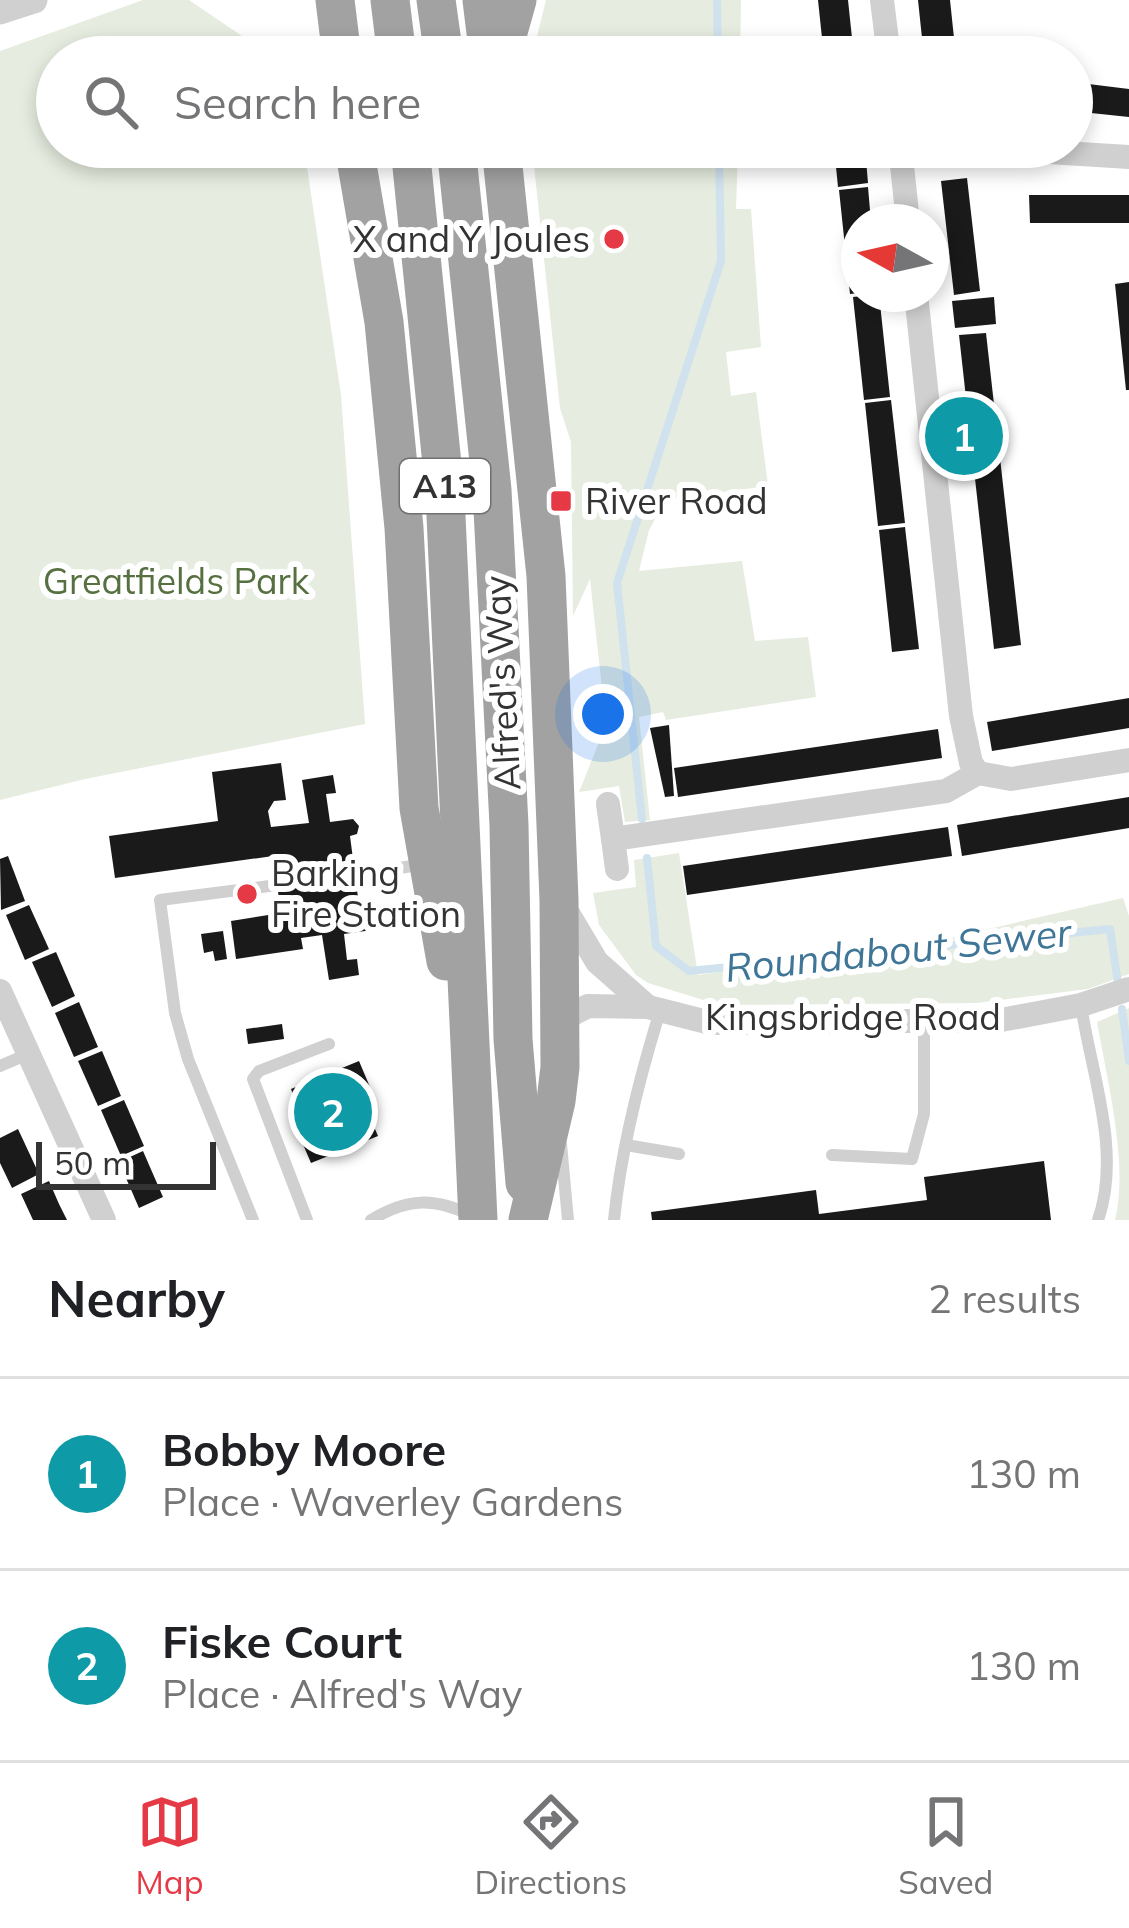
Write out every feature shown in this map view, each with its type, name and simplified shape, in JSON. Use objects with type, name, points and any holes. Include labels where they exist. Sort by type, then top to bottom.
[{"type":"highway","points":[[335,0],[339,36]]},
{"type":"highway","points":[[390,0],[395,36]]},
{"type":"highway","points":[[436,0],[441,36]]},
{"type":"highway","points":[[482,0],[486,36]]},
{"type":"highway","points":[[507,36],[517,0]]},
{"type":"highway","name":"A13","points":[[358,168],[384,322],[404,528],[419,808],[472,1108]]},
{"type":"highway","name":"Alfred's Way","points":[[412,168],[447,515],[478,1220]]},
{"type":"highway","name":"Alfred's Way","points":[[458,168],[492,490],[514,1039],[528,1220]]},
{"type":"highway","name":"A13","points":[[503,168],[546,576],[559,899],[561,1020],[556,1101],[528,1220]]},
{"type":"street","points":[[0,11],[34,0]]},
{"type":"street","points":[[882,0],[886,36]]},
{"type":"street","points":[[1093,155],[1129,157]]},
{"type":"street","points":[[903,168],[906,204]]},
{"type":"street","points":[[918,312],[962,716],[970,763],[978,773]]},
{"type":"street","points":[[614,839],[946,791],[978,773],[1011,779],[1129,760]]},
{"type":"street","points":[[608,804],[617,869]]},
{"type":"street","points":[[559,899],[597,962],[654,1009]]},
{"type":"street","name":"Kingsbridge Road","points":[[561,1020],[588,1006],[654,1009],[711,1023],[1001,1020],[1081,1005],[1129,989]]},
{"type":"street","points":[[0,991],[104,1220]]},
{"type":"lane","points":[[355,874],[429,864]]},
{"type":"lane","points":[[253,1220],[188,1059],[175,1013],[160,901],[277,884]]},
{"type":"lane","points":[[1081,1005],[1106,1143],[1104,1203],[1098,1220]]},
{"type":"lane","points":[[614,1220],[654,1009]]},
{"type":"lane","points":[[832,1155],[912,1159],[924,1114],[924,1023]]},
{"type":"lane","points":[[307,1220],[254,1079],[259,1071],[329,1044]]},
{"type":"lane","points":[[0,1066],[29,1053]]},
{"type":"lane","points":[[556,1101],[568,1220]]},
{"type":"lane","points":[[626,1144],[679,1154]]},
{"type":"lane","points":[[370,1220],[415,1201],[441,1202],[478,1220]]},
{"type":"green space","name":"Greatfields Park","points":[[143,0],[189,0],[242,36],[42,36]]},
{"type":"green space","points":[[546,0],[741,0],[740,36],[537,36]]},
{"type":"green space","name":"Greatfields Park","points":[[36,38],[36,168],[307,168],[341,395],[365,724],[0,800],[0,51]]},
{"type":"green space","points":[[534,168],[737,168],[736,209],[751,209],[761,347],[726,352],[731,396],[756,392],[768,486],[666,500],[649,530],[639,571],[742,561],[755,641],[808,637],[816,697],[666,720],[663,712],[639,717],[650,820],[625,822],[619,786],[579,792],[606,725],[590,579],[573,616],[571,442],[560,408]]},
{"type":"green space","points":[[679,853],[698,975],[936,941],[1123,898],[1129,916],[1129,974],[1088,989],[977,1003],[720,1005],[648,983],[636,975],[599,925],[593,893],[636,887],[634,860]]},
{"type":"green space","points":[[1129,1008],[1129,1220],[1115,1220],[1118,1148],[1097,1022]]},
{"type":"building","points":[[818,0],[848,0],[852,36],[822,36]]},
{"type":"building","points":[[918,0],[950,0],[954,36],[922,36]]},
{"type":"building","points":[[1093,85],[1129,89],[1129,117],[1093,113]]},
{"type":"building","points":[[836,168],[867,168],[868,183],[838,187]]},
{"type":"building","points":[[967,178],[980,291],[954,295],[949,204],[944,204],[941,181]]},
{"type":"building","points":[[868,187],[869,204],[841,204],[841,209],[839,190]]},
{"type":"building","points":[[1029,195],[1129,195],[1129,223],[1030,223]]},
{"type":"building","points":[[1129,282],[1129,390],[1126,390],[1115,284]]},
{"type":"building","points":[[994,297],[996,324],[955,328],[952,301]]},
{"type":"building","points":[[855,312],[881,312],[890,397],[864,400]]},
{"type":"building","points":[[986,333],[1021,645],[994,649],[959,335]]},
{"type":"building","points":[[891,400],[905,523],[878,526],[865,403]]},
{"type":"building","points":[[905,527],[919,649],[892,652],[879,530]]},
{"type":"building","points":[[1129,698],[1129,728],[992,751],[987,722]]},
{"type":"building","points":[[669,725],[674,796],[665,797],[650,728]]},
{"type":"building","points":[[938,729],[942,758],[678,797],[674,768]]},
{"type":"building","points":[[281,763],[286,800],[274,801],[268,811],[271,827],[309,823],[302,780],[333,775],[336,793],[326,794],[330,822],[353,819],[359,826],[357,834],[350,836],[360,913],[370,917],[372,926],[344,934],[347,960],[357,959],[359,975],[329,980],[322,935],[301,938],[303,949],[236,959],[231,921],[281,913],[273,856],[115,878],[109,836],[218,821],[212,772]]},
{"type":"building","points":[[1129,797],[1129,828],[962,856],[957,825]]},
{"type":"building","points":[[948,827],[952,856],[687,895],[683,866]]},
{"type":"building","points":[[8,856],[25,901],[1,910],[0,859]]},
{"type":"building","points":[[29,905],[49,949],[25,960],[6,915]]},
{"type":"building","points":[[223,931],[227,959],[215,961],[213,951],[204,953],[201,934]]},
{"type":"building","points":[[56,952],[75,996],[52,1007],[32,962]]},
{"type":"building","points":[[79,1002],[98,1047],[74,1057],[55,1013]]},
{"type":"building","points":[[282,1024],[284,1039],[248,1044],[246,1029]]},
{"type":"building","points":[[102,1051],[121,1096],[98,1106],[78,1061]]},
{"type":"building","points":[[359,1061],[370,1087],[330,1103],[344,1117],[366,1108],[378,1136],[311,1163],[299,1135],[318,1127],[314,1119],[324,1114],[322,1106],[301,1115],[291,1089]]},
{"type":"building","points":[[124,1100],[144,1146],[121,1156],[101,1110]]},
{"type":"building","points":[[18,1129],[39,1174],[12,1188],[0,1163],[0,1138]]},
{"type":"building","points":[[143,1151],[163,1197],[139,1208],[119,1162]]},
{"type":"building","points":[[1044,1161],[1051,1220],[652,1220],[651,1212],[816,1190],[819,1214],[927,1200],[924,1177]]},
{"type":"building","points":[[49,1181],[67,1220],[33,1220],[21,1194]]},
{"type":"waterway","name":"Roundabout Sewer","points":[[717,0],[718,36]]},
{"type":"waterway","name":"Roundabout Sewer","points":[[642,819],[617,583],[721,261],[719,168]]},
{"type":"waterway","name":"Roundabout Sewer","points":[[647,858],[656,946],[689,971],[1110,929],[1118,983]]},
{"type":"waterway","name":"Roundabout Sewer","points":[[1122,1009],[1129,1061]]},
{"type":"place","name":"X and Y Joules","points":[[614,239]]},
{"type":"place","name":"Bobby Moore","points":[[964,436]]},
{"type":"place","name":"River Road","points":[[561,501]]},
{"type":"place","name":"Barking Fire Station","points":[[247,894]]},
{"type":"place","name":"Fiske Court","points":[[333,1112]]}]
